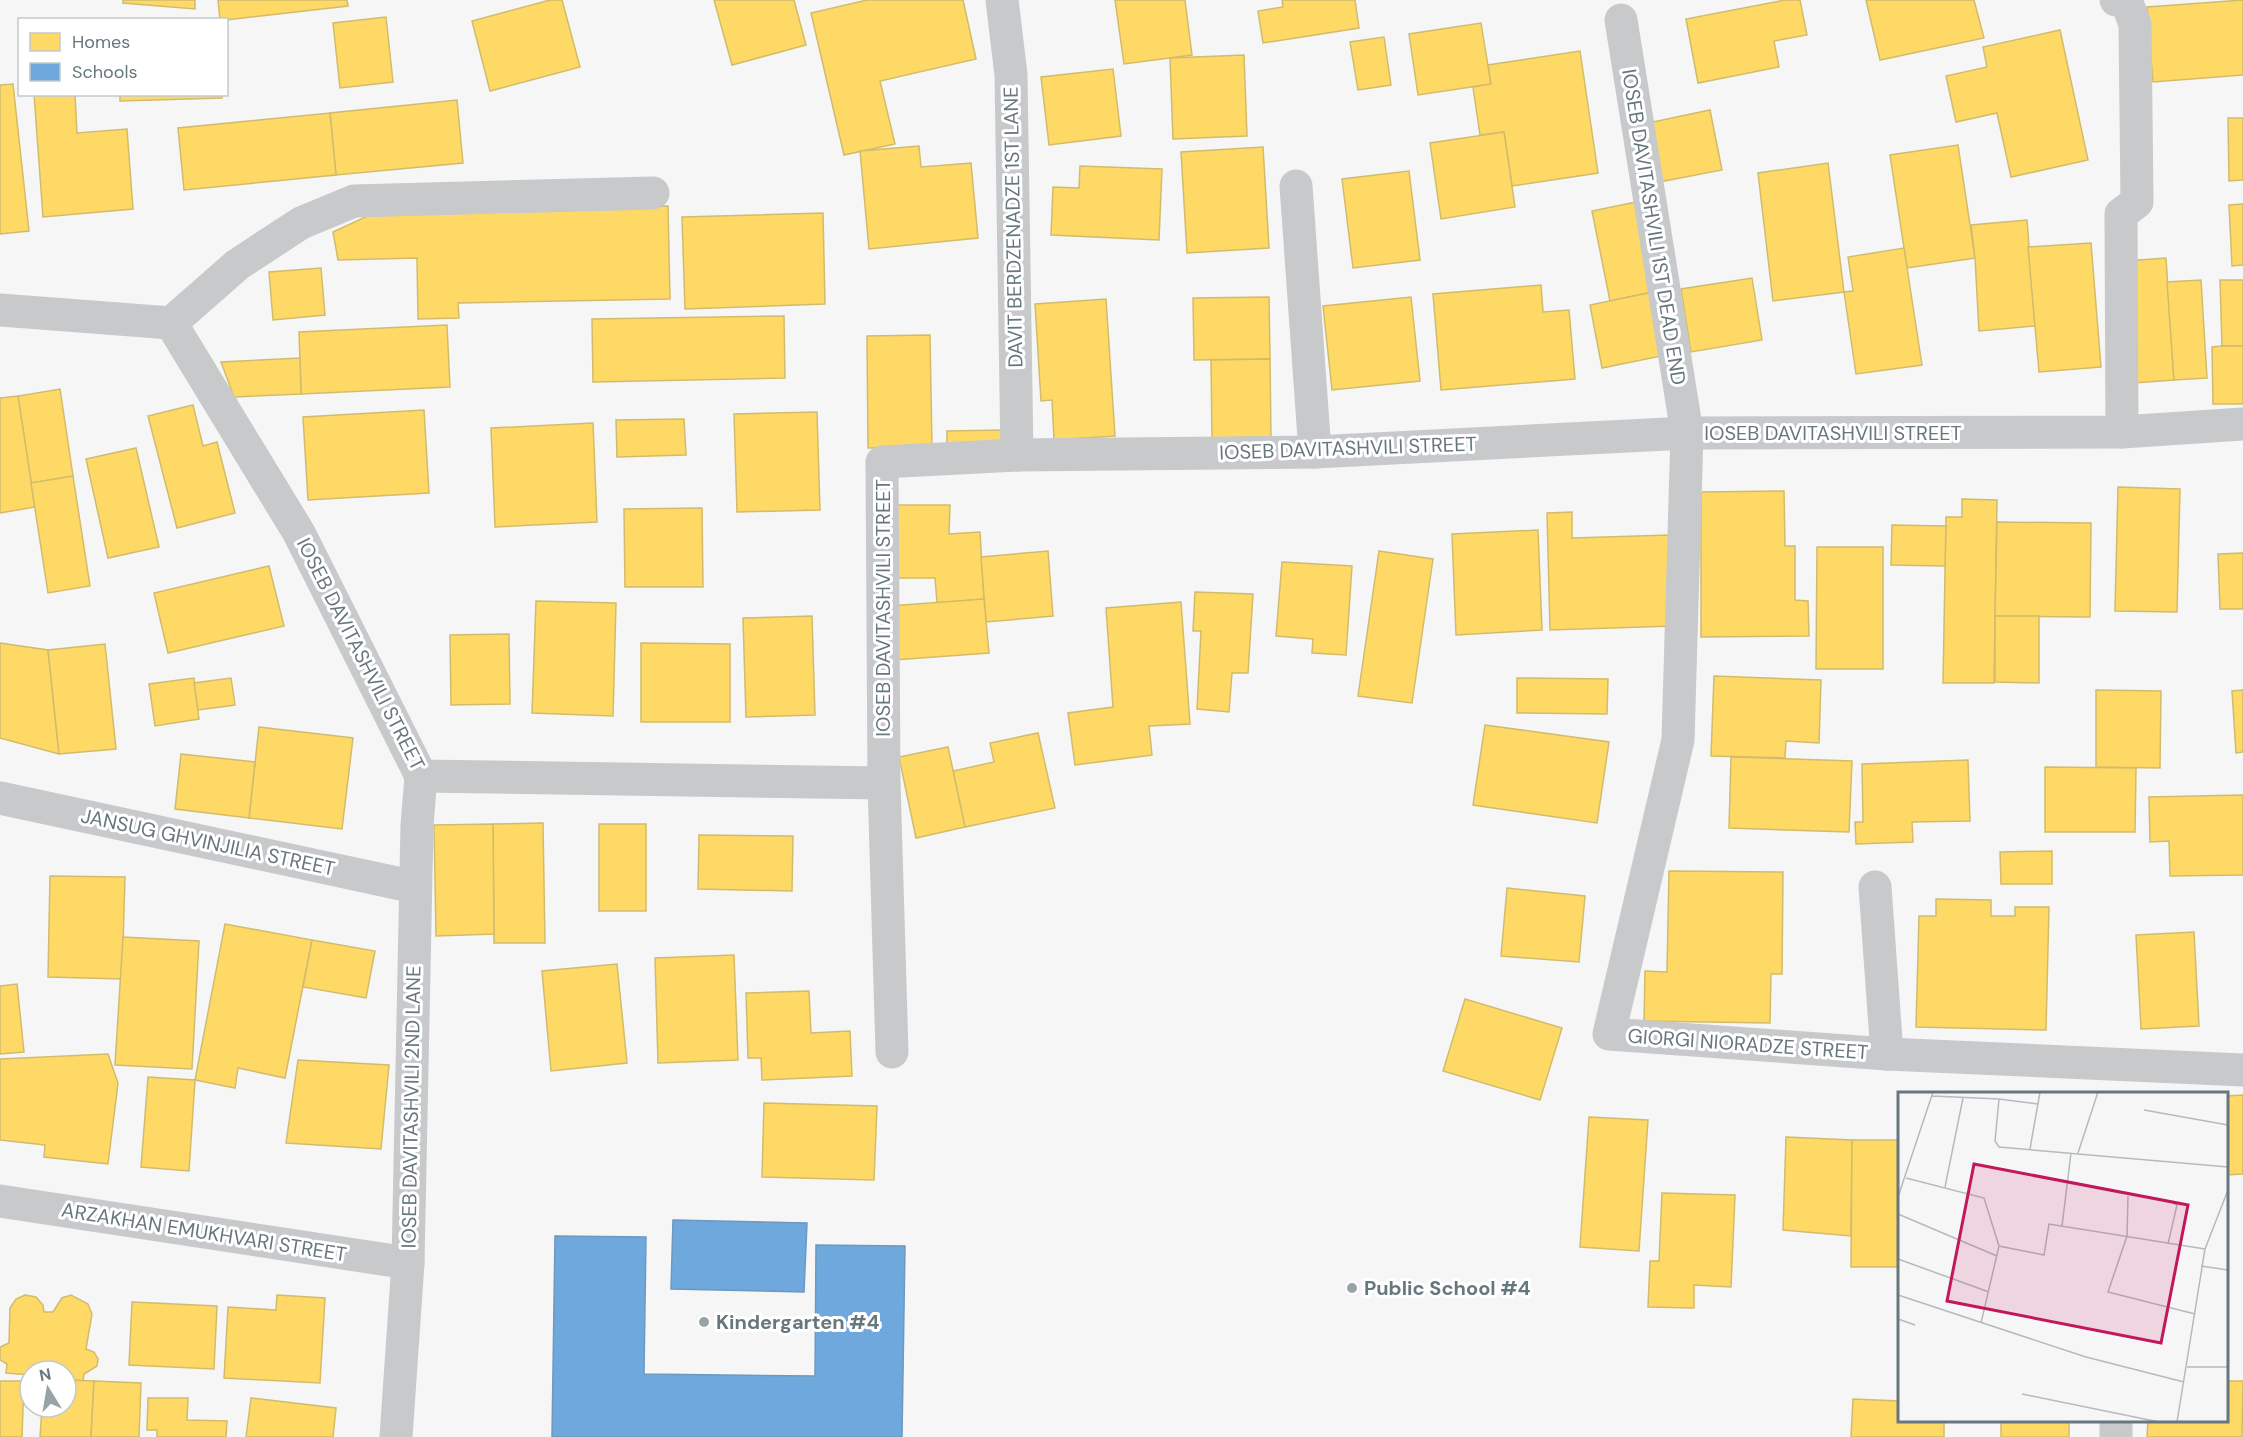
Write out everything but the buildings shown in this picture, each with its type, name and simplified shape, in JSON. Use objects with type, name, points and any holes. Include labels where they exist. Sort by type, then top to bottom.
[{"type":"street","name":"DAVIT BERDZENADZE 1ST LANE","points":[[1002,0],[1011,75],[1017,455]]},
{"type":"street","points":[[2116,0],[2126,0],[2135,24],[2137,202],[2121,214],[2122,432]]},
{"type":"street","name":"IOSEB DAVITASHVILI 1ST DEAD END","points":[[1621,20],[1688,433]]},
{"type":"street","points":[[1296,186],[1315,452]]},
{"type":"street","points":[[0,310],[171,323],[246,259],[301,223],[354,201],[653,193]]},
{"type":"street","name":"IOSEB DAVITASHVILI STREET","points":[[171,323],[299,533],[420,776],[885,783],[882,462],[1017,455],[1315,452],[1688,433],[2122,432],[2243,424]]},
{"type":"street","name":"GIORGI NIORADZE STREET","points":[[1688,433],[1678,740],[1610,1034],[1887,1054],[2243,1070]]},
{"type":"street","name":"IOSEB DAVITASHVILI 2ND LANE","points":[[396,1437],[408,1263],[415,887],[420,776]]},
{"type":"street","points":[[885,783],[892,1052]]},
{"type":"street","name":"JANSUG GHVINJILIA STREET","points":[[0,798],[415,887]]},
{"type":"street","points":[[1875,887],[1887,1054]]},
{"type":"street","name":"ARZAKHAN EMUKHVARI STREET","points":[[0,1201],[408,1263]]},
{"type":"place","name":"Public School #4","points":[[1352,1288]]},
{"type":"place","name":"Kindergarten #4","points":[[704,1322]]}]
